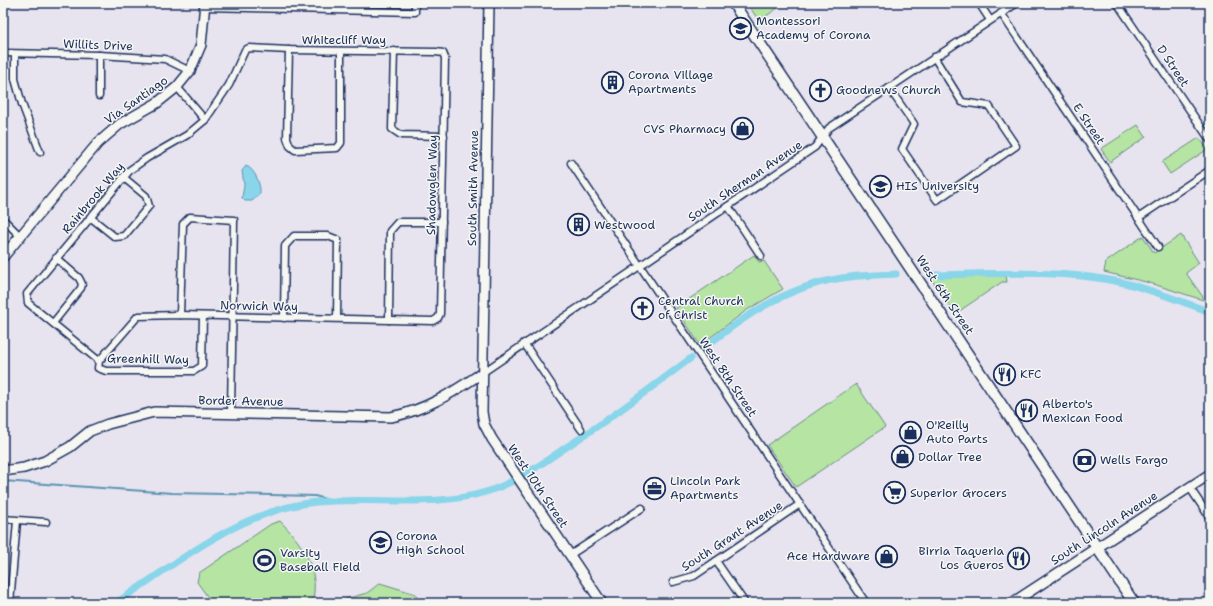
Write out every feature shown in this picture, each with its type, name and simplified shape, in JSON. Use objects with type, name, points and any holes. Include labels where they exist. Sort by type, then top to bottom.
[{"type":"main road","name":"South Smith Avenue","points":[[482,373],[489,3]]},
{"type":"main road","name":"West 6th Street","points":[[733,3],[1134,603]]},
{"type":"main road","name":"Via Santiago","points":[[3,257],[98,143],[120,124],[157,103],[177,87],[190,71],[201,45],[205,5]]},
{"type":"main road","name":"Border Avenue","points":[[3,472],[24,468],[45,461],[70,447],[90,431],[108,424],[154,412],[391,417],[412,412],[430,404],[482,373]]},
{"type":"main road","name":"West 10th Street","points":[[482,373],[482,412],[484,424],[515,474],[602,603]]},
{"type":"main road","name":"South Lincoln Avenue","points":[[1012,603],[1097,546],[1210,474]]},
{"type":"street","points":[[205,5],[415,12],[415,3]]},
{"type":"street","points":[[978,3],[990,20]]},
{"type":"street","name":"South Sherman Avenue","points":[[482,373],[524,343],[815,147],[829,128],[1017,3]]},
{"type":"street","name":"D Street","points":[[1117,3],[1210,140]]},
{"type":"street","name":"E Street","points":[[1001,13],[1158,247]]},
{"type":"street","name":"Whitecliff Way","points":[[245,50],[249,48],[443,53]]},
{"type":"street","name":"Rainbrook Way","points":[[26,299],[27,294],[56,258],[123,177],[136,164],[187,135],[205,120],[229,85],[245,50]]},
{"type":"street","points":[[290,50],[287,138],[290,146],[296,150],[337,148],[341,143],[341,51]]},
{"type":"street","points":[[394,51],[392,129],[401,135],[444,136]]},
{"type":"street","name":"Willits Drive","points":[[3,53],[164,58],[190,71]]},
{"type":"street","name":"Shadowglen Way","points":[[438,318],[440,314],[446,58],[443,53]]},
{"type":"street","points":[[14,54],[15,79],[22,104],[40,152]]},
{"type":"street","points":[[99,55],[99,96]]},
{"type":"street","points":[[889,88],[914,124],[902,149],[937,200],[1016,146],[989,106],[962,102],[934,57]]},
{"type":"street","points":[[177,87],[205,120]]},
{"type":"street","name":"West 8th Street","points":[[571,163],[866,603]]},
{"type":"street","points":[[1138,218],[1210,170]]},
{"type":"street","points":[[90,217],[115,237],[120,238],[124,236],[149,206],[146,196],[123,177]]},
{"type":"street","points":[[728,206],[761,256]]},
{"type":"street","points":[[180,315],[183,224],[190,217],[234,220],[231,414]]},
{"type":"street","points":[[3,219],[20,236]]},
{"type":"street","points":[[388,320],[390,231],[398,222],[442,222]]},
{"type":"street","points":[[284,318],[285,246],[294,236],[328,236],[338,240],[337,318]]},
{"type":"street","points":[[53,323],[81,288],[82,284],[79,278],[56,258]]},
{"type":"street","name":"Greenhill Way","points":[[26,299],[28,303],[99,361],[98,368],[106,371],[194,371],[202,366],[203,316]]},
{"type":"street","name":"Norwich Way","points":[[99,361],[138,316],[180,315],[433,321],[438,318]]},
{"type":"street","points":[[524,343],[581,428]]},
{"type":"street","points":[[1190,488],[1210,518]]},
{"type":"street","name":"South Grant Avenue","points":[[673,582],[694,576],[800,504]]},
{"type":"street","points":[[570,555],[642,508]]},
{"type":"street","points":[[3,519],[46,522]]},
{"type":"street","points":[[10,603],[17,521]]},
{"type":"street","points":[[716,561],[745,603]]},
{"type":"green space","points":[[747,3],[785,3],[759,21]]},
{"type":"green space","points":[[1138,125],[1146,137],[1110,162],[1101,149]]},
{"type":"green space","points":[[1199,138],[1208,149],[1170,174],[1162,162]]},
{"type":"green space","points":[[1181,235],[1199,263],[1186,273],[1203,297],[1203,300],[1150,283],[1104,272],[1106,262],[1143,236],[1154,253]]},
{"type":"green space","points":[[754,255],[759,262],[764,261],[783,289],[747,310],[700,345],[676,308]]},
{"type":"green space","points":[[929,276],[1006,276],[1007,282],[1002,282],[955,314]]},
{"type":"green space","points":[[856,384],[885,427],[796,487],[767,445]]},
{"type":"green space","name":"Varsity Baseball Field","points":[[280,521],[296,538],[312,568],[314,591],[312,603],[212,603],[197,582],[199,573],[271,524]]},
{"type":"green space","points":[[380,583],[416,594],[418,603],[339,603],[345,601],[345,599],[367,593]]},
{"type":"water","points":[[246,166],[255,174],[260,186],[260,194],[252,201],[245,201],[242,198],[244,185],[242,171]]},
{"type":"waterway","points":[[931,275],[1026,273],[1073,275],[1097,278],[1143,288],[1210,312]]},
{"type":"waterway","points":[[704,348],[737,323],[790,293],[829,280],[856,276],[896,274]]},
{"type":"waterway","points":[[116,603],[186,555],[211,540],[261,515],[288,507],[316,502],[360,500],[425,501],[447,499],[489,491],[509,483],[581,437],[691,358]]},
{"type":"waterway","points":[[3,481],[172,493],[315,496],[332,501]]},
{"type":"place","name":"Montessori Academy of Corona","points":[[740,28]]},
{"type":"place","name":"Corona Village Apartments","points":[[613,82]]},
{"type":"place","name":"Goodnews Church","points":[[821,90]]},
{"type":"place","name":"CVS Pharmacy","points":[[742,129]]},
{"type":"place","name":"HIS University","points":[[881,186]]},
{"type":"place","name":"Westwood","points":[[579,225]]},
{"type":"place","name":"Central Church of Christ","points":[[643,308]]},
{"type":"place","name":"KFC","points":[[1004,374]]},
{"type":"place","name":"Alberto's Mexican Food","points":[[1027,411]]},
{"type":"place","name":"O'Reilly Auto Parts","points":[[911,432]]},
{"type":"place","name":"Dollar Tree","points":[[902,457]]},
{"type":"place","name":"Wells Fargo","points":[[1085,460]]},
{"type":"place","name":"Lincoln Park Apartments","points":[[654,488]]},
{"type":"place","name":"Superior Grocers","points":[[894,493]]},
{"type":"place","name":"Corona High School","points":[[380,543]]},
{"type":"place","name":"Ace Hardware","points":[[886,556]]},
{"type":"place","name":"Birria Taqueria Los Gueros","points":[[1019,558]]},
{"type":"place","name":"Varsity Baseball Field","points":[[264,560]]}]
